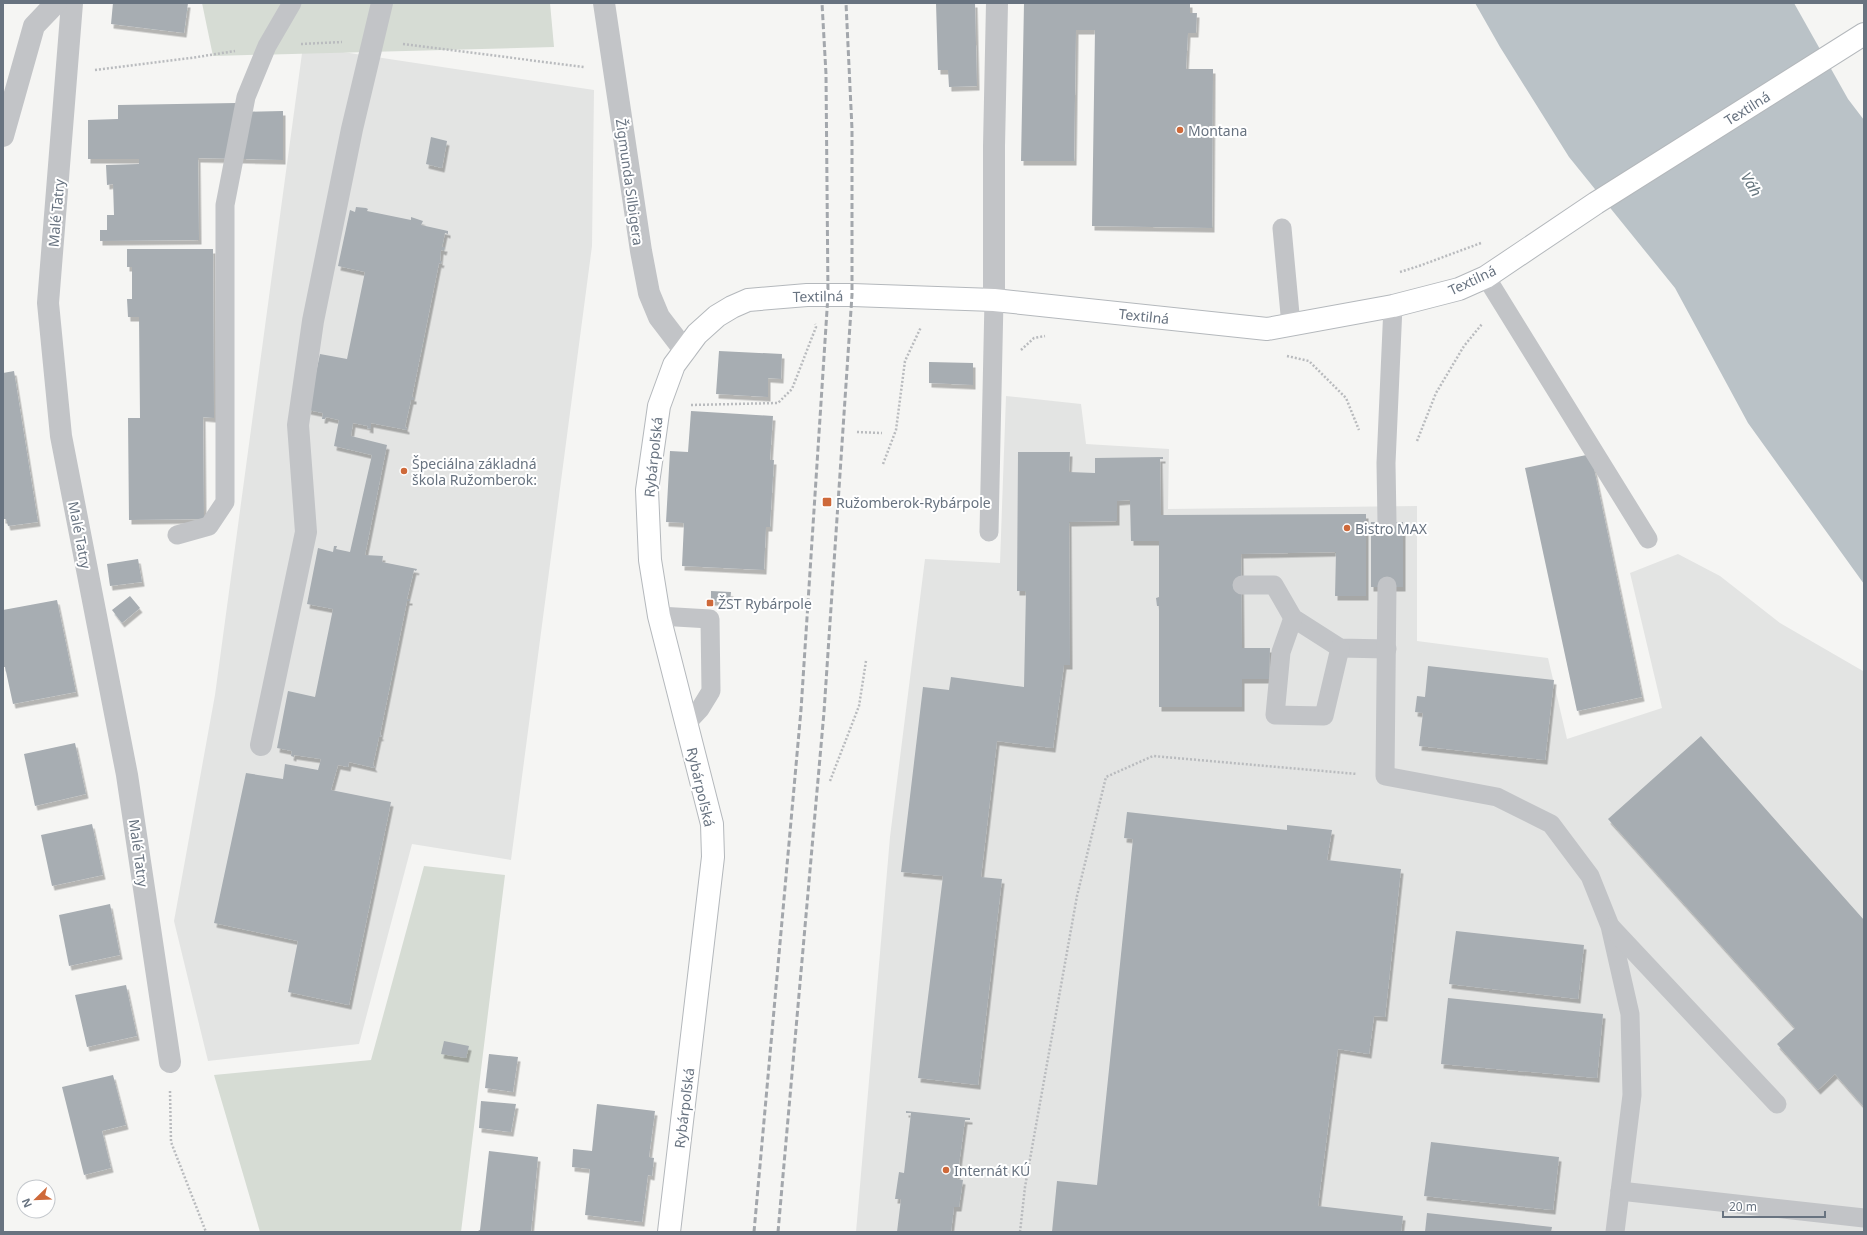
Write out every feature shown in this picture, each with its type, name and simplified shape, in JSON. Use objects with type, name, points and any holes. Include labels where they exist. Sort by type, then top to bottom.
[{"type":"street","points":[[3,136],[34,26],[56,3]]},
{"type":"street","name":"Malé Tatry","points":[[72,3],[48,303],[61,436],[127,775],[170,1062]]},
{"type":"street","points":[[261,745],[306,532],[298,425],[313,321],[352,129],[382,3]]},
{"type":"street","name":"Žigmunda Silbigera","points":[[604,3],[641,251],[649,294],[659,317],[685,351]]},
{"type":"street","points":[[994,300],[994,146],[997,3]]},
{"type":"street","name":"Textilná","points":[[685,351],[697,334],[717,316],[732,307],[748,300],[807,295],[994,300],[1266,329],[1393,306],[1459,289],[1486,277],[1596,203],[1864,34]]},
{"type":"street","name":"Rybárpoľská","points":[[669,1232],[713,857],[712,824],[659,616],[650,560],[647,490],[659,406],[674,365],[685,351]]},
{"type":"lane","points":[[177,535],[209,526],[225,502],[225,205],[246,97],[267,46],[292,3]]},
{"type":"lane","points":[[1282,228],[1290,325]]},
{"type":"lane","points":[[1486,277],[1648,539]]},
{"type":"lane","points":[[989,532],[994,300]]},
{"type":"lane","points":[[1387,522],[1386,463],[1393,306]]},
{"type":"lane","points":[[1242,585],[1274,585],[1293,618],[1340,648],[1387,649]]},
{"type":"lane","points":[[1387,586],[1385,776],[1497,797],[1551,824],[1590,876],[1610,926],[1630,1014],[1632,1095],[1615,1232]]},
{"type":"lane","points":[[659,616],[710,619],[711,691],[700,709],[686,724]]},
{"type":"lane","points":[[1293,618],[1281,652],[1275,715],[1324,716],[1340,648]]},
{"type":"lane","points":[[1610,926],[1778,1104]]},
{"type":"lane","points":[[1620,1191],[1864,1218]]},
{"type":"path","points":[[67,73],[191,58]]},
{"type":"path","points":[[1398,272],[1420,266],[1485,242]]},
{"type":"path","points":[[659,406],[778,403],[792,389],[816,327],[807,295]]},
{"type":"path","points":[[1416,444],[1417,437],[1436,393],[1464,346],[1500,301]]},
{"type":"path","points":[[883,464],[896,430],[905,361],[921,327]]},
{"type":"path","points":[[1020,351],[1034,338],[1048,336]]},
{"type":"path","points":[[1286,356],[1309,361],[1346,398],[1360,434]]},
{"type":"path","points":[[857,432],[882,433]]},
{"type":"path","points":[[830,781],[859,706],[866,661]]},
{"type":"path","points":[[1020,1232],[1025,1187],[1077,896],[1106,777],[1153,756],[1385,776]]},
{"type":"path","points":[[170,1062],[170,1142],[206,1232]]},
{"type":"shaded area","points":[[202,3],[550,3],[554,47],[213,56]]},
{"type":"shaded area","name":"Špeciálna základná škola Ružomberok:","points":[[303,46],[594,90],[592,246],[511,860],[412,844],[359,1044],[208,1061],[174,921],[215,695]]},
{"type":"shaded area","points":[[1006,396],[1081,404],[1086,444],[1169,449],[1168,509],[1417,506],[1417,641],[1548,658],[1567,739],[1662,708],[1630,573],[1678,554],[1720,576],[1780,623],[1863,671],[1864,1232],[856,1232],[890,837],[925,559],[1000,563]]},
{"type":"shaded area","points":[[424,866],[505,875],[461,1232],[260,1232],[214,1075],[371,1060]]},
{"type":"water","name":"Váh","points":[[1475,3],[1794,3],[1848,99],[1864,120],[1864,584],[1748,423],[1675,288],[1569,157],[1500,47]]},
{"type":"building","points":[[113,3],[188,3],[184,33],[111,24]]},
{"type":"building","points":[[936,3],[975,3],[977,86],[949,87],[948,70],[938,70]]},
{"type":"building","points":[[1024,3],[1190,3],[1190,13],[1197,13],[1196,33],[1188,33],[1186,69],[1213,69],[1212,228],[1092,226],[1095,30],[1076,30],[1074,161],[1021,161]]},
{"type":"building","points":[[236,103],[236,112],[283,111],[283,160],[198,158],[199,240],[100,241],[100,230],[107,230],[107,215],[114,215],[113,184],[107,185],[106,165],[139,164],[139,159],[88,159],[88,120],[118,119],[118,105]]},
{"type":"building","points":[[431,137],[447,141],[442,168],[426,164]]},
{"type":"building","points":[[356,207],[366,208],[368,209],[367,211],[411,220],[411,217],[423,221],[421,225],[448,231],[448,234],[445,233],[442,247],[445,247],[444,251],[441,250],[440,261],[442,261],[441,264],[439,263],[412,397],[414,397],[414,400],[411,400],[405,427],[407,430],[371,423],[371,429],[367,428],[368,426],[353,423],[351,436],[387,445],[365,555],[383,556],[382,562],[417,569],[416,571],[414,570],[407,599],[410,599],[410,601],[407,601],[380,735],[382,736],[379,737],[373,765],[375,768],[349,762],[348,767],[338,765],[331,790],[391,802],[349,1005],[288,992],[298,941],[214,923],[246,773],[283,779],[285,764],[318,770],[321,759],[294,755],[294,757],[291,756],[292,751],[277,748],[288,691],[315,697],[333,609],[307,604],[318,548],[333,552],[334,546],[337,546],[336,549],[350,552],[372,455],[334,446],[339,420],[326,417],[325,419],[322,419],[323,413],[308,410],[320,354],[347,359],[365,272],[338,266],[350,210],[355,212]]},
{"type":"building","points":[[127,249],[213,249],[214,418],[203,417],[204,519],[129,520],[128,418],[140,418],[139,317],[128,317],[127,299],[132,299],[132,267],[127,267]]},
{"type":"building","points":[[719,351],[782,354],[781,379],[768,378],[768,397],[716,394]]},
{"type":"building","points":[[929,362],[973,363],[973,385],[929,383]]},
{"type":"building","points":[[14,371],[38,522],[8,526],[6,519],[3,519],[3,373]]},
{"type":"building","points":[[691,411],[773,416],[770,460],[774,460],[770,527],[766,527],[764,570],[682,566],[684,523],[666,522],[670,451],[688,452]]},
{"type":"building","points":[[1018,452],[1070,452],[1069,472],[1095,473],[1095,458],[1163,457],[1163,459],[1160,459],[1161,515],[1366,514],[1366,596],[1335,596],[1336,552],[1241,554],[1242,648],[1270,648],[1269,679],[1242,679],[1242,707],[1159,707],[1159,606],[1157,606],[1156,598],[1159,597],[1159,541],[1131,541],[1130,500],[1117,501],[1117,521],[1069,522],[1070,665],[1064,665],[1053,748],[997,741],[981,877],[1002,879],[978,1085],[918,1078],[943,876],[901,872],[923,687],[949,690],[951,677],[1024,687],[1026,591],[1017,591]]},
{"type":"building","points":[[1591,454],[1642,697],[1577,711],[1525,468]]},
{"type":"building","points":[[1371,522],[1403,522],[1403,587],[1371,587]]},
{"type":"building","points":[[138,559],[142,582],[110,586],[107,564]]},
{"type":"building","points":[[711,591],[731,592],[730,602],[711,601]]},
{"type":"building","points":[[130,596],[140,608],[122,623],[112,610]]},
{"type":"building","points":[[57,600],[76,692],[13,704],[5,667],[3,667],[3,610]]},
{"type":"building","points":[[1428,666],[1554,680],[1545,760],[1419,746],[1423,713],[1415,712],[1417,696],[1425,697]]},
{"type":"building","points":[[1701,736],[1864,920],[1864,1107],[1835,1074],[1818,1090],[1777,1044],[1795,1028],[1608,819]]},
{"type":"building","points":[[75,743],[86,794],[35,806],[24,754]]},
{"type":"building","points":[[1127,812],[1287,830],[1287,825],[1332,830],[1327,860],[1401,869],[1385,1017],[1374,1016],[1369,1054],[1338,1049],[1318,1206],[1403,1216],[1401,1232],[1052,1232],[1057,1181],[1097,1185],[1133,839],[1124,838]]},
{"type":"building","points":[[92,824],[103,875],[52,886],[41,835]]},
{"type":"building","points":[[110,904],[120,955],[69,966],[59,915]]},
{"type":"building","points":[[1456,931],[1584,945],[1578,999],[1449,984]]},
{"type":"building","points":[[126,985],[137,1036],[87,1047],[75,995]]},
{"type":"building","points":[[1448,998],[1603,1014],[1597,1078],[1441,1064]]},
{"type":"building","points":[[444,1041],[469,1046],[466,1058],[441,1054]]},
{"type":"building","points":[[489,1054],[518,1057],[513,1092],[485,1088]]},
{"type":"building","points":[[113,1075],[126,1125],[102,1131],[111,1168],[84,1175],[62,1087]]},
{"type":"building","points":[[481,1101],[516,1104],[511,1132],[479,1128]]},
{"type":"building","points":[[597,1104],[655,1111],[649,1157],[654,1158],[652,1176],[648,1175],[642,1222],[585,1215],[590,1169],[572,1167],[573,1149],[592,1151]]},
{"type":"building","points":[[906,1111],[970,1118],[970,1120],[965,1120],[957,1179],[963,1180],[959,1207],[954,1207],[951,1232],[897,1232],[901,1199],[895,1199],[899,1172],[904,1173],[911,1113],[906,1113]]},
{"type":"building","points":[[1431,1142],[1559,1157],[1553,1210],[1424,1196]]},
{"type":"building","points":[[489,1151],[538,1157],[531,1232],[476,1232],[480,1230]]},
{"type":"building","points":[[1427,1213],[1552,1227],[1551,1232],[1425,1232]]},
{"type":"railway","points":[[754,1232],[801,710],[828,295],[826,74],[822,3]]},
{"type":"railway","points":[[778,1232],[824,712],[852,295],[852,129],[846,3]]},
{"type":"place","name":"Montana","points":[[1180,130]]},
{"type":"place","name":"Špeciálna základná škola Ružomberok:","points":[[404,471]]},
{"type":"place","name":"Ružomberok-Rybárpole","points":[[827,502]]},
{"type":"place","name":"Bistro MAX","points":[[1347,528]]},
{"type":"place","name":"ŽST Rybárpole","points":[[710,603]]},
{"type":"place","name":"Internát KÚ","points":[[946,1170]]}]
